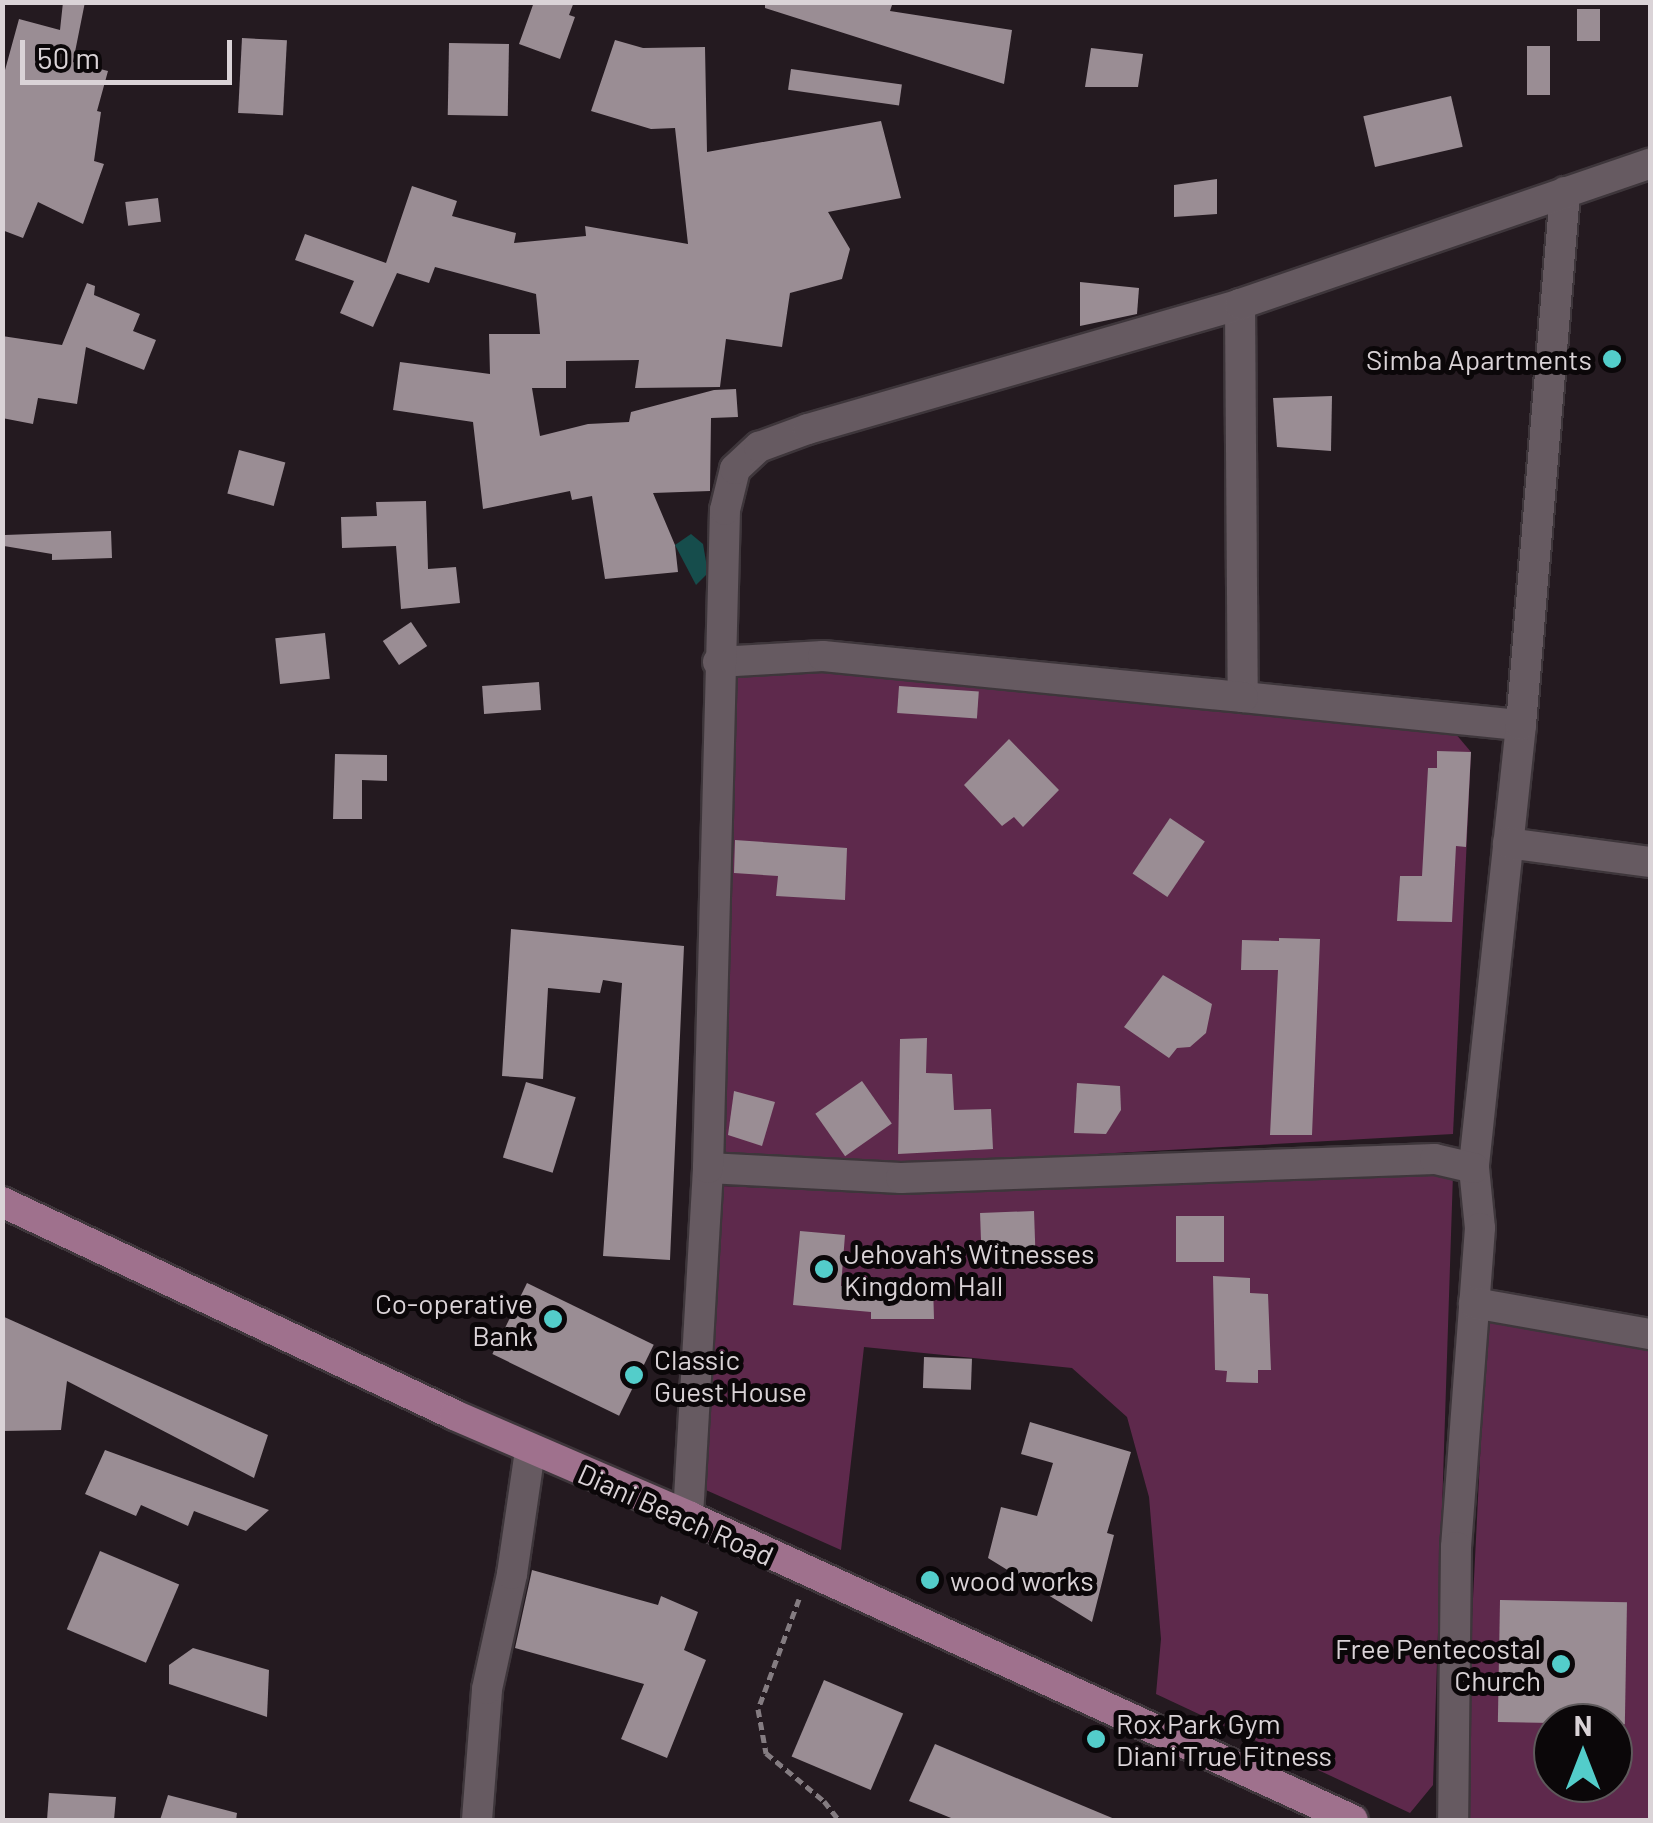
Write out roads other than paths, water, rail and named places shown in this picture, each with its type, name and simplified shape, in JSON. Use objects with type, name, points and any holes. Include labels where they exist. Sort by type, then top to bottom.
[{"type":"main road","name":"Diani Beach Road","points":[[2,1202],[530,1450],[688,1516],[808,1575],[1353,1820]]},
{"type":"street","points":[[688,1516],[708,1168],[718,662],[728,491],[736,468],[759,448],[808,429],[1240,304],[1650,164]]},
{"type":"street","points":[[1453,1820],[1456,1548],[1480,1228],[1474,1168],[1521,725],[1565,192]]},
{"type":"street","points":[[1240,304],[1243,697]]},
{"type":"street","points":[[718,662],[822,656],[1521,725]]},
{"type":"street","points":[[1508,842],[1650,862]]},
{"type":"street","points":[[708,1168],[901,1178],[1435,1159],[1474,1168]]},
{"type":"street","points":[[1474,1303],[1650,1334]]},
{"type":"street","points":[[477,1820],[487,1689],[512,1574],[530,1450]]},
{"type":"water","points":[[691,534],[703,544],[708,573],[696,585],[675,545]]},
{"type":"place","name":"Simba Apartments","points":[[1612,359]]},
{"type":"place","name":"Jehovah's Witnesses Kingdom Hall","points":[[824,1269]]},
{"type":"place","name":"Co-operative Bank","points":[[553,1319]]},
{"type":"place","name":"Classic Guest House","points":[[634,1375]]},
{"type":"place","name":"wood works","points":[[930,1580]]},
{"type":"place","name":"Free Pentecostal Church","points":[[1561,1664]]},
{"type":"place","name":"Rox Park Gym Diani True Fitness","points":[[1096,1739]]}]
